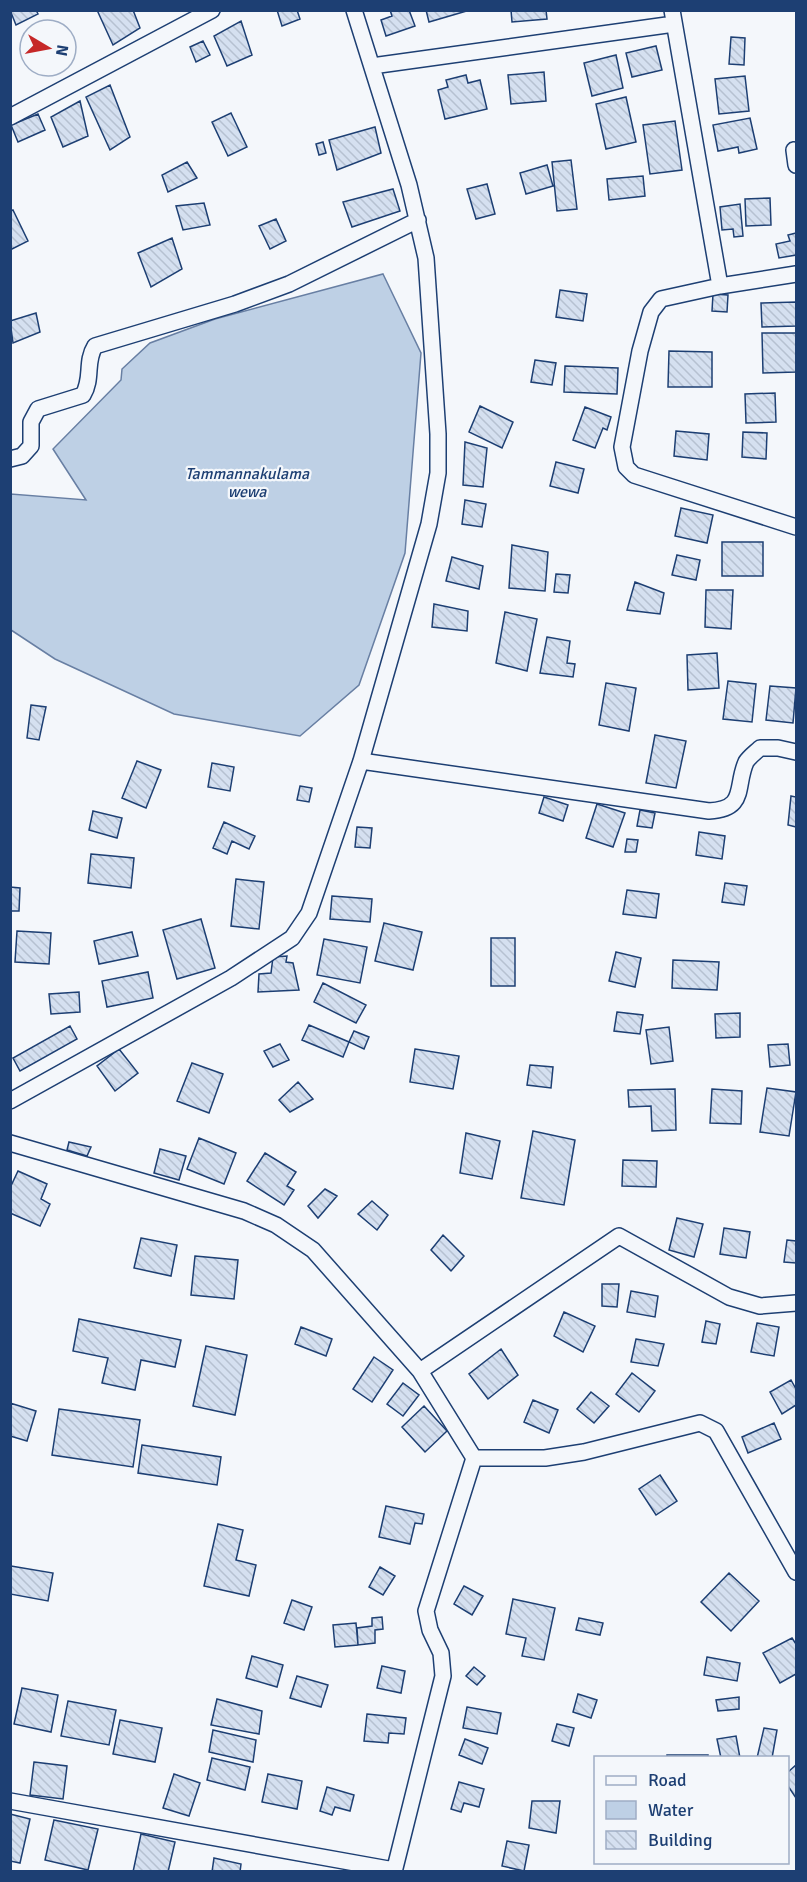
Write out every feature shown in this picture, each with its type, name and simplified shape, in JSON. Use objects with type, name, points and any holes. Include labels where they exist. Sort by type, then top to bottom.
[{"type":"street","points":[[10,117],[212,10]]},
{"type":"street","points":[[10,1101],[231,978],[291,938],[309,913],[361,761],[429,524],[438,473],[438,434],[426,258],[409,185],[354,10]]},
{"type":"street","points":[[372,66],[673,17],[720,286]]},
{"type":"street","points":[[10,459],[22,456],[31,446],[31,422],[38,409],[83,395],[89,385],[89,355],[95,346],[235,304],[289,284],[418,220]]},
{"type":"street","points":[[796,274],[720,286],[661,299],[651,312],[640,351],[622,447],[626,467],[634,475],[796,527]]},
{"type":"street","points":[[361,761],[709,811],[722,810],[732,805],[738,796],[747,761],[760,748],[778,748],[796,752]]},
{"type":"street","points":[[10,1143],[244,1211],[276,1225],[313,1250],[420,1371],[474,1458],[426,1611],[430,1630],[441,1653],[443,1676],[394,1871],[10,1801]]},
{"type":"street","points":[[420,1371],[619,1236],[729,1297],[760,1306],[796,1304]]},
{"type":"street","points":[[474,1458],[545,1458],[584,1452],[700,1423],[716,1431],[796,1572]]},
{"type":"water","name":"Tammannakulama wewa","points":[[383,274],[421,353],[405,553],[359,685],[300,736],[174,714],[55,659],[11,630],[11,494],[86,500],[53,449],[121,380],[122,369],[150,343],[215,319]]},
{"type":"building","points":[[10,10],[36,10],[38,14],[30,18],[18,18],[16,25]]},
{"type":"building","points":[[97,10],[133,10],[140,28],[113,45]]},
{"type":"building","points":[[277,10],[297,10],[300,19],[282,26]]},
{"type":"building","points":[[390,10],[409,10],[415,26],[386,36],[381,20],[392,16]]},
{"type":"building","points":[[426,10],[470,10],[429,22]]},
{"type":"building","points":[[511,10],[546,10],[547,19],[512,22]]},
{"type":"building","points":[[241,21],[252,55],[227,66],[214,36]]},
{"type":"building","points":[[731,37],[745,38],[744,65],[729,64]]},
{"type":"building","points":[[203,41],[210,55],[196,62],[190,47]]},
{"type":"building","points":[[656,46],[662,70],[632,77],[626,53]]},
{"type":"building","points":[[616,55],[623,88],[592,96],[584,63]]},
{"type":"building","points":[[544,72],[546,101],[511,104],[508,75]]},
{"type":"building","points":[[466,75],[468,83],[480,80],[487,109],[445,119],[438,90],[448,87],[446,80]]},
{"type":"building","points":[[745,76],[749,111],[719,114],[715,79]]},
{"type":"building","points":[[110,85],[130,137],[110,150],[86,97]]},
{"type":"building","points":[[626,97],[636,142],[606,149],[596,104]]},
{"type":"building","points":[[80,101],[88,136],[63,147],[51,117]]},
{"type":"building","points":[[231,113],[247,147],[228,156],[212,122]]},
{"type":"building","points":[[38,114],[45,130],[18,142],[11,125]]},
{"type":"building","points":[[750,118],[757,149],[739,153],[738,147],[718,151],[713,125]]},
{"type":"building","points":[[675,121],[682,170],[650,174],[643,125]]},
{"type":"building","points":[[375,127],[381,153],[337,170],[329,140]]},
{"type":"building","points":[[323,142],[326,153],[319,155],[316,144]]},
{"type":"building","points":[[571,160],[577,209],[557,211],[552,162]]},
{"type":"building","points":[[187,162],[197,178],[168,192],[162,175]]},
{"type":"building","points":[[547,165],[553,186],[526,194],[520,173]]},
{"type":"building","points":[[643,176],[645,196],[609,200],[607,179]]},
{"type":"building","points":[[487,184],[495,214],[476,219],[467,189]]},
{"type":"building","points":[[393,189],[400,211],[352,227],[343,202]]},
{"type":"building","points":[[770,198],[771,225],[746,226],[745,199]]},
{"type":"building","points":[[204,203],[210,225],[183,230],[176,206]]},
{"type":"building","points":[[740,204],[743,236],[734,237],[733,229],[722,230],[720,207]]},
{"type":"building","points":[[13,210],[28,241],[12,249],[10,246],[10,211]]},
{"type":"building","points":[[276,219],[286,241],[270,249],[259,226]]},
{"type":"building","points":[[796,233],[796,255],[779,258],[776,244],[790,241],[788,235]]},
{"type":"building","points":[[172,238],[182,269],[151,287],[138,253]]},
{"type":"building","points":[[560,290],[587,294],[583,321],[556,317]]},
{"type":"building","points":[[713,294],[728,295],[727,312],[712,311]]},
{"type":"building","points":[[796,302],[796,326],[762,327],[761,303]]},
{"type":"building","points":[[36,313],[40,332],[13,343],[10,321]]},
{"type":"building","points":[[762,333],[796,333],[796,372],[763,373]]},
{"type":"building","points":[[669,351],[712,352],[712,387],[668,387]]},
{"type":"building","points":[[535,360],[556,363],[552,385],[531,382]]},
{"type":"building","points":[[565,366],[618,368],[617,394],[564,392]]},
{"type":"building","points":[[775,393],[776,422],[746,423],[745,394]]},
{"type":"building","points":[[480,406],[513,422],[502,448],[469,432]]},
{"type":"building","points":[[585,407],[611,417],[607,430],[603,428],[595,448],[573,440]]},
{"type":"building","points":[[676,431],[709,434],[707,460],[674,456]]},
{"type":"building","points":[[743,432],[767,433],[766,459],[742,457]]},
{"type":"building","points":[[465,442],[487,448],[483,487],[463,485]]},
{"type":"building","points":[[556,462],[584,469],[578,493],[550,486]]},
{"type":"building","points":[[465,500],[486,504],[482,527],[462,524]]},
{"type":"building","points":[[681,508],[713,515],[707,543],[675,536]]},
{"type":"building","points":[[722,542],[763,542],[763,576],[722,576]]},
{"type":"building","points":[[512,545],[548,552],[545,591],[509,588]]},
{"type":"building","points":[[677,555],[700,560],[696,580],[672,575]]},
{"type":"building","points":[[452,557],[483,566],[479,589],[446,581]]},
{"type":"building","points":[[556,574],[570,575],[568,593],[554,592]]},
{"type":"building","points":[[635,582],[664,593],[660,614],[627,610]]},
{"type":"building","points":[[706,590],[733,590],[731,629],[705,627]]},
{"type":"building","points":[[434,604],[468,611],[467,631],[432,627]]},
{"type":"building","points":[[505,612],[537,619],[527,671],[496,663]]},
{"type":"building","points":[[547,637],[570,641],[567,663],[575,664],[573,677],[540,673]]},
{"type":"building","points":[[717,653],[719,688],[688,690],[687,655]]},
{"type":"building","points":[[728,681],[756,684],[752,722],[723,719]]},
{"type":"building","points":[[606,683],[636,688],[629,731],[599,725]]},
{"type":"building","points":[[770,686],[796,688],[793,723],[766,720]]},
{"type":"building","points":[[31,705],[46,707],[39,740],[27,738]]},
{"type":"building","points":[[655,735],[686,741],[676,788],[646,783]]},
{"type":"building","points":[[137,761],[161,770],[146,808],[122,798]]},
{"type":"building","points":[[212,763],[234,767],[230,791],[208,787]]},
{"type":"building","points":[[300,786],[312,788],[309,802],[297,800]]},
{"type":"building","points":[[791,796],[796,797],[796,827],[788,825]]},
{"type":"building","points":[[544,797],[568,805],[563,821],[539,813]]},
{"type":"building","points":[[597,804],[625,813],[613,847],[586,838]]},
{"type":"building","points":[[640,810],[655,813],[652,828],[637,826]]},
{"type":"building","points":[[93,811],[122,818],[117,838],[89,830]]},
{"type":"building","points":[[224,822],[255,836],[249,849],[232,841],[227,854],[213,848]]},
{"type":"building","points":[[357,827],[372,828],[370,848],[355,847]]},
{"type":"building","points":[[699,832],[725,836],[722,859],[696,855]]},
{"type":"building","points":[[627,839],[638,840],[636,852],[625,852]]},
{"type":"building","points":[[91,854],[134,858],[131,888],[88,883]]},
{"type":"building","points":[[236,879],[264,882],[259,929],[231,926]]},
{"type":"building","points":[[725,883],[747,886],[744,905],[722,902]]},
{"type":"building","points":[[10,887],[20,888],[19,911],[10,911]]},
{"type":"building","points":[[627,890],[659,894],[656,918],[623,914]]},
{"type":"building","points":[[332,896],[372,899],[370,922],[330,919]]},
{"type":"building","points":[[201,919],[215,968],[177,979],[163,930]]},
{"type":"building","points":[[384,923],[422,932],[413,970],[375,961]]},
{"type":"building","points":[[17,931],[51,933],[49,964],[15,962]]},
{"type":"building","points":[[132,932],[138,956],[99,964],[94,941]]},
{"type":"building","points":[[491,938],[515,938],[515,986],[491,986]]},
{"type":"building","points":[[324,939],[367,947],[360,983],[317,975]]},
{"type":"building","points":[[616,952],[641,958],[635,987],[609,981]]},
{"type":"building","points":[[287,956],[286,962],[293,963],[299,990],[258,992],[259,974],[271,973],[273,957]]},
{"type":"building","points":[[673,960],[719,962],[717,990],[672,988]]},
{"type":"building","points":[[148,972],[153,998],[107,1007],[102,981]]},
{"type":"building","points":[[323,983],[366,1005],[356,1023],[314,1002]]},
{"type":"building","points":[[79,992],[80,1012],[51,1014],[49,994]]},
{"type":"building","points":[[617,1012],[643,1015],[640,1034],[614,1031]]},
{"type":"building","points":[[740,1013],[740,1037],[716,1038],[715,1014]]},
{"type":"building","points":[[309,1025],[349,1042],[343,1057],[302,1040]]},
{"type":"building","points":[[70,1026],[77,1039],[20,1071],[13,1058]]},
{"type":"building","points":[[669,1027],[673,1061],[651,1064],[646,1030]]},
{"type":"building","points":[[354,1031],[369,1037],[364,1049],[349,1042]]},
{"type":"building","points":[[280,1044],[289,1060],[273,1067],[264,1051]]},
{"type":"building","points":[[788,1044],[790,1065],[770,1067],[768,1045]]},
{"type":"building","points":[[119,1049],[138,1073],[115,1091],[97,1066]]},
{"type":"building","points":[[415,1049],[459,1056],[453,1089],[410,1082]]},
{"type":"building","points":[[192,1063],[223,1074],[209,1113],[177,1101]]},
{"type":"building","points":[[530,1065],[553,1067],[551,1088],[527,1085]]},
{"type":"building","points":[[298,1082],[313,1099],[290,1112],[279,1100]]},
{"type":"building","points":[[767,1088],[796,1092],[789,1136],[760,1132]]},
{"type":"building","points":[[675,1089],[676,1130],[652,1131],[651,1106],[629,1107],[628,1090]]},
{"type":"building","points":[[712,1089],[742,1091],[741,1124],[710,1123]]},
{"type":"building","points":[[533,1131],[575,1140],[564,1205],[521,1198]]},
{"type":"building","points":[[466,1133],[500,1141],[492,1179],[460,1173]]},
{"type":"building","points":[[199,1138],[236,1153],[224,1184],[187,1169]]},
{"type":"building","points":[[69,1142],[91,1147],[87,1156],[67,1150]]},
{"type":"building","points":[[160,1149],[186,1156],[179,1180],[154,1173]]},
{"type":"building","points":[[265,1153],[296,1172],[287,1186],[294,1190],[284,1205],[247,1181]]},
{"type":"building","points":[[623,1160],[657,1161],[656,1187],[622,1186]]},
{"type":"building","points":[[18,1171],[47,1184],[41,1199],[50,1204],[40,1226],[10,1213],[10,1188]]},
{"type":"building","points":[[325,1189],[337,1196],[318,1218],[308,1206]]},
{"type":"building","points":[[372,1201],[388,1215],[377,1230],[358,1214]]},
{"type":"building","points":[[677,1218],[703,1224],[694,1257],[669,1250]]},
{"type":"building","points":[[724,1228],[750,1232],[746,1258],[720,1254]]},
{"type":"building","points":[[443,1235],[464,1256],[451,1271],[431,1250]]},
{"type":"building","points":[[141,1238],[177,1245],[171,1276],[134,1268]]},
{"type":"building","points":[[787,1240],[796,1241],[796,1263],[784,1262]]},
{"type":"building","points":[[195,1256],[238,1260],[234,1299],[191,1295]]},
{"type":"building","points":[[602,1284],[619,1284],[617,1307],[602,1306]]},
{"type":"building","points":[[631,1291],[658,1296],[655,1317],[627,1312]]},
{"type":"building","points":[[564,1312],[595,1326],[583,1352],[554,1336]]},
{"type":"building","points":[[79,1319],[181,1340],[175,1367],[141,1360],[135,1390],[102,1383],[108,1358],[73,1351]]},
{"type":"building","points":[[706,1321],[720,1324],[716,1344],[702,1342]]},
{"type":"building","points":[[757,1323],[779,1327],[774,1356],[751,1352]]},
{"type":"building","points":[[301,1327],[332,1339],[326,1356],[295,1344]]},
{"type":"building","points":[[636,1339],[664,1344],[658,1366],[631,1362]]},
{"type":"building","points":[[206,1346],[247,1355],[235,1415],[193,1406]]},
{"type":"building","points":[[501,1349],[518,1375],[488,1399],[469,1374]]},
{"type":"building","points":[[374,1357],[393,1370],[372,1402],[353,1389]]},
{"type":"building","points":[[632,1373],[655,1391],[639,1412],[616,1394]]},
{"type":"building","points":[[791,1380],[796,1389],[796,1405],[782,1414],[770,1392]]},
{"type":"building","points":[[403,1383],[419,1395],[403,1416],[387,1404]]},
{"type":"building","points":[[591,1392],[609,1406],[594,1423],[577,1409]]},
{"type":"building","points":[[533,1400],[558,1410],[549,1433],[524,1422]]},
{"type":"building","points":[[10,1403],[36,1411],[27,1441],[10,1436]]},
{"type":"building","points":[[424,1406],[447,1431],[425,1452],[402,1427]]},
{"type":"building","points":[[59,1409],[140,1420],[133,1467],[52,1455]]},
{"type":"building","points":[[774,1423],[781,1439],[748,1453],[742,1437]]},
{"type":"building","points":[[142,1445],[221,1457],[217,1485],[138,1473]]},
{"type":"building","points":[[660,1475],[677,1501],[656,1515],[639,1489]]},
{"type":"building","points":[[386,1506],[424,1514],[422,1524],[415,1523],[410,1544],[379,1537]]},
{"type":"building","points":[[218,1524],[243,1530],[236,1560],[256,1565],[249,1596],[204,1586]]},
{"type":"building","points":[[11,1566],[53,1573],[48,1601],[10,1594]]},
{"type":"building","points":[[380,1567],[395,1576],[383,1595],[369,1587]]},
{"type":"building","points":[[729,1573],[759,1601],[731,1631],[701,1602]]},
{"type":"building","points":[[464,1586],[483,1596],[472,1615],[454,1604]]},
{"type":"building","points":[[513,1599],[555,1608],[544,1660],[522,1656],[526,1638],[506,1634]]},
{"type":"building","points":[[292,1600],[312,1607],[304,1630],[284,1623]]},
{"type":"building","points":[[382,1617],[383,1629],[375,1630],[375,1643],[358,1645],[357,1628],[372,1626],[372,1618]]},
{"type":"building","points":[[579,1618],[603,1623],[600,1635],[576,1630]]},
{"type":"building","points":[[356,1623],[358,1645],[335,1647],[333,1625]]},
{"type":"building","points":[[792,1638],[796,1644],[796,1674],[780,1683],[763,1653]]},
{"type":"building","points":[[252,1656],[283,1665],[277,1687],[246,1678]]},
{"type":"building","points":[[707,1657],[740,1663],[737,1681],[704,1675]]},
{"type":"building","points":[[382,1666],[405,1671],[401,1693],[377,1688]]},
{"type":"building","points":[[474,1667],[485,1676],[477,1685],[466,1676]]},
{"type":"building","points":[[297,1676],[328,1685],[321,1707],[290,1698]]},
{"type":"building","points":[[22,1688],[58,1695],[51,1732],[14,1724]]},
{"type":"building","points":[[578,1694],[597,1700],[591,1718],[573,1712]]},
{"type":"building","points":[[739,1697],[739,1709],[718,1711],[716,1700]]},
{"type":"building","points":[[217,1699],[262,1711],[259,1734],[211,1725]]},
{"type":"building","points":[[68,1701],[116,1710],[109,1745],[61,1736]]},
{"type":"building","points":[[467,1707],[501,1713],[497,1734],[463,1728]]},
{"type":"building","points":[[367,1714],[406,1718],[404,1734],[389,1733],[388,1743],[364,1741]]},
{"type":"building","points":[[120,1720],[162,1728],[155,1762],[113,1754]]},
{"type":"building","points":[[557,1724],[574,1728],[569,1746],[552,1741]]},
{"type":"building","points":[[764,1728],[777,1730],[772,1756],[757,1756]]},
{"type":"building","points":[[213,1730],[256,1740],[253,1762],[209,1752]]},
{"type":"building","points":[[736,1736],[740,1756],[721,1756],[717,1739]]},
{"type":"building","points":[[465,1739],[488,1748],[482,1764],[459,1755]]},
{"type":"building","points":[[667,1755],[708,1755],[708,1756]]},
{"type":"building","points":[[212,1758],[250,1767],[245,1790],[207,1780]]},
{"type":"building","points":[[34,1762],[67,1766],[63,1799],[30,1795]]},
{"type":"building","points":[[796,1765],[796,1798],[789,1788],[789,1771]]},
{"type":"building","points":[[174,1774],[200,1783],[189,1816],[163,1808]]},
{"type":"building","points":[[268,1774],[302,1781],[297,1809],[262,1802]]},
{"type":"building","points":[[459,1782],[484,1789],[479,1807],[464,1803],[461,1812],[451,1809]]},
{"type":"building","points":[[327,1787],[354,1795],[350,1811],[335,1807],[332,1815],[320,1811]]},
{"type":"building","points":[[532,1801],[560,1801],[556,1833],[529,1828]]},
{"type":"building","points":[[10,1814],[30,1819],[20,1863],[10,1861]]},
{"type":"building","points":[[54,1820],[98,1829],[88,1870],[45,1860]]},
{"type":"building","points":[[141,1834],[175,1842],[168,1872],[133,1872]]},
{"type":"building","points":[[507,1841],[529,1845],[524,1871],[502,1866]]},
{"type":"building","points":[[214,1858],[241,1864],[240,1872],[212,1872]]}]
